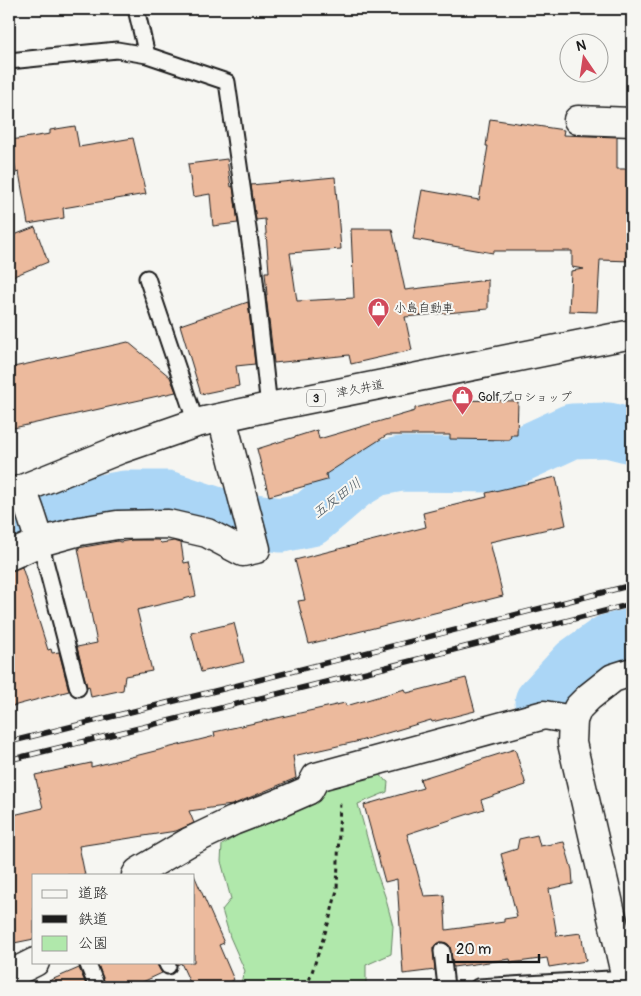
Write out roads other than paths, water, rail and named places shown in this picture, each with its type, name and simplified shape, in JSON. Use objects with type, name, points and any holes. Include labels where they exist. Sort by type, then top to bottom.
[{"type":"street","points":[[578,120],[632,122]]},
{"type":"street","name":"津久井道","points":[[28,515],[121,449],[209,420],[632,334]]},
{"type":"street","points":[[9,556],[28,515],[80,532],[117,525],[168,524],[207,533],[243,552],[256,549],[240,488],[209,420]]},
{"type":"street","points":[[625,982],[572,742],[573,720],[578,708],[613,678],[632,672]]},
{"type":"street","points":[[137,874],[188,842],[233,821],[309,790],[316,776],[544,715],[573,720]]},
{"type":"street","points":[[9,975],[32,964]]},
{"type":"lane","points":[[136,9],[147,55]]},
{"type":"lane","points":[[9,61],[117,50],[147,55],[227,82],[253,263],[269,407]]},
{"type":"lane","points":[[147,278],[209,420]]},
{"type":"lane","points":[[28,515],[78,688]]},
{"type":"lane","points":[[442,951],[446,987]]},
{"type":"lane","points":[[88,964],[97,987]]},
{"type":"lane","points":[[478,987],[625,982]]},
{"type":"waterway","name":"五反田川","points":[[9,532],[90,504],[126,498],[167,498],[221,516],[281,525],[310,519],[352,483],[375,469],[401,464],[498,465],[572,431],[608,430],[632,436]]},
{"type":"waterway","points":[[542,702],[577,664],[608,642],[632,636]]},
{"type":"railway","points":[[9,742],[632,585]]},
{"type":"railway","points":[[9,760],[387,667],[632,604]]},
{"type":"place","name":"小島自動車","points":[[378,327]]},
{"type":"place","name":"Golfプロショップ","points":[[462,416]]}]
